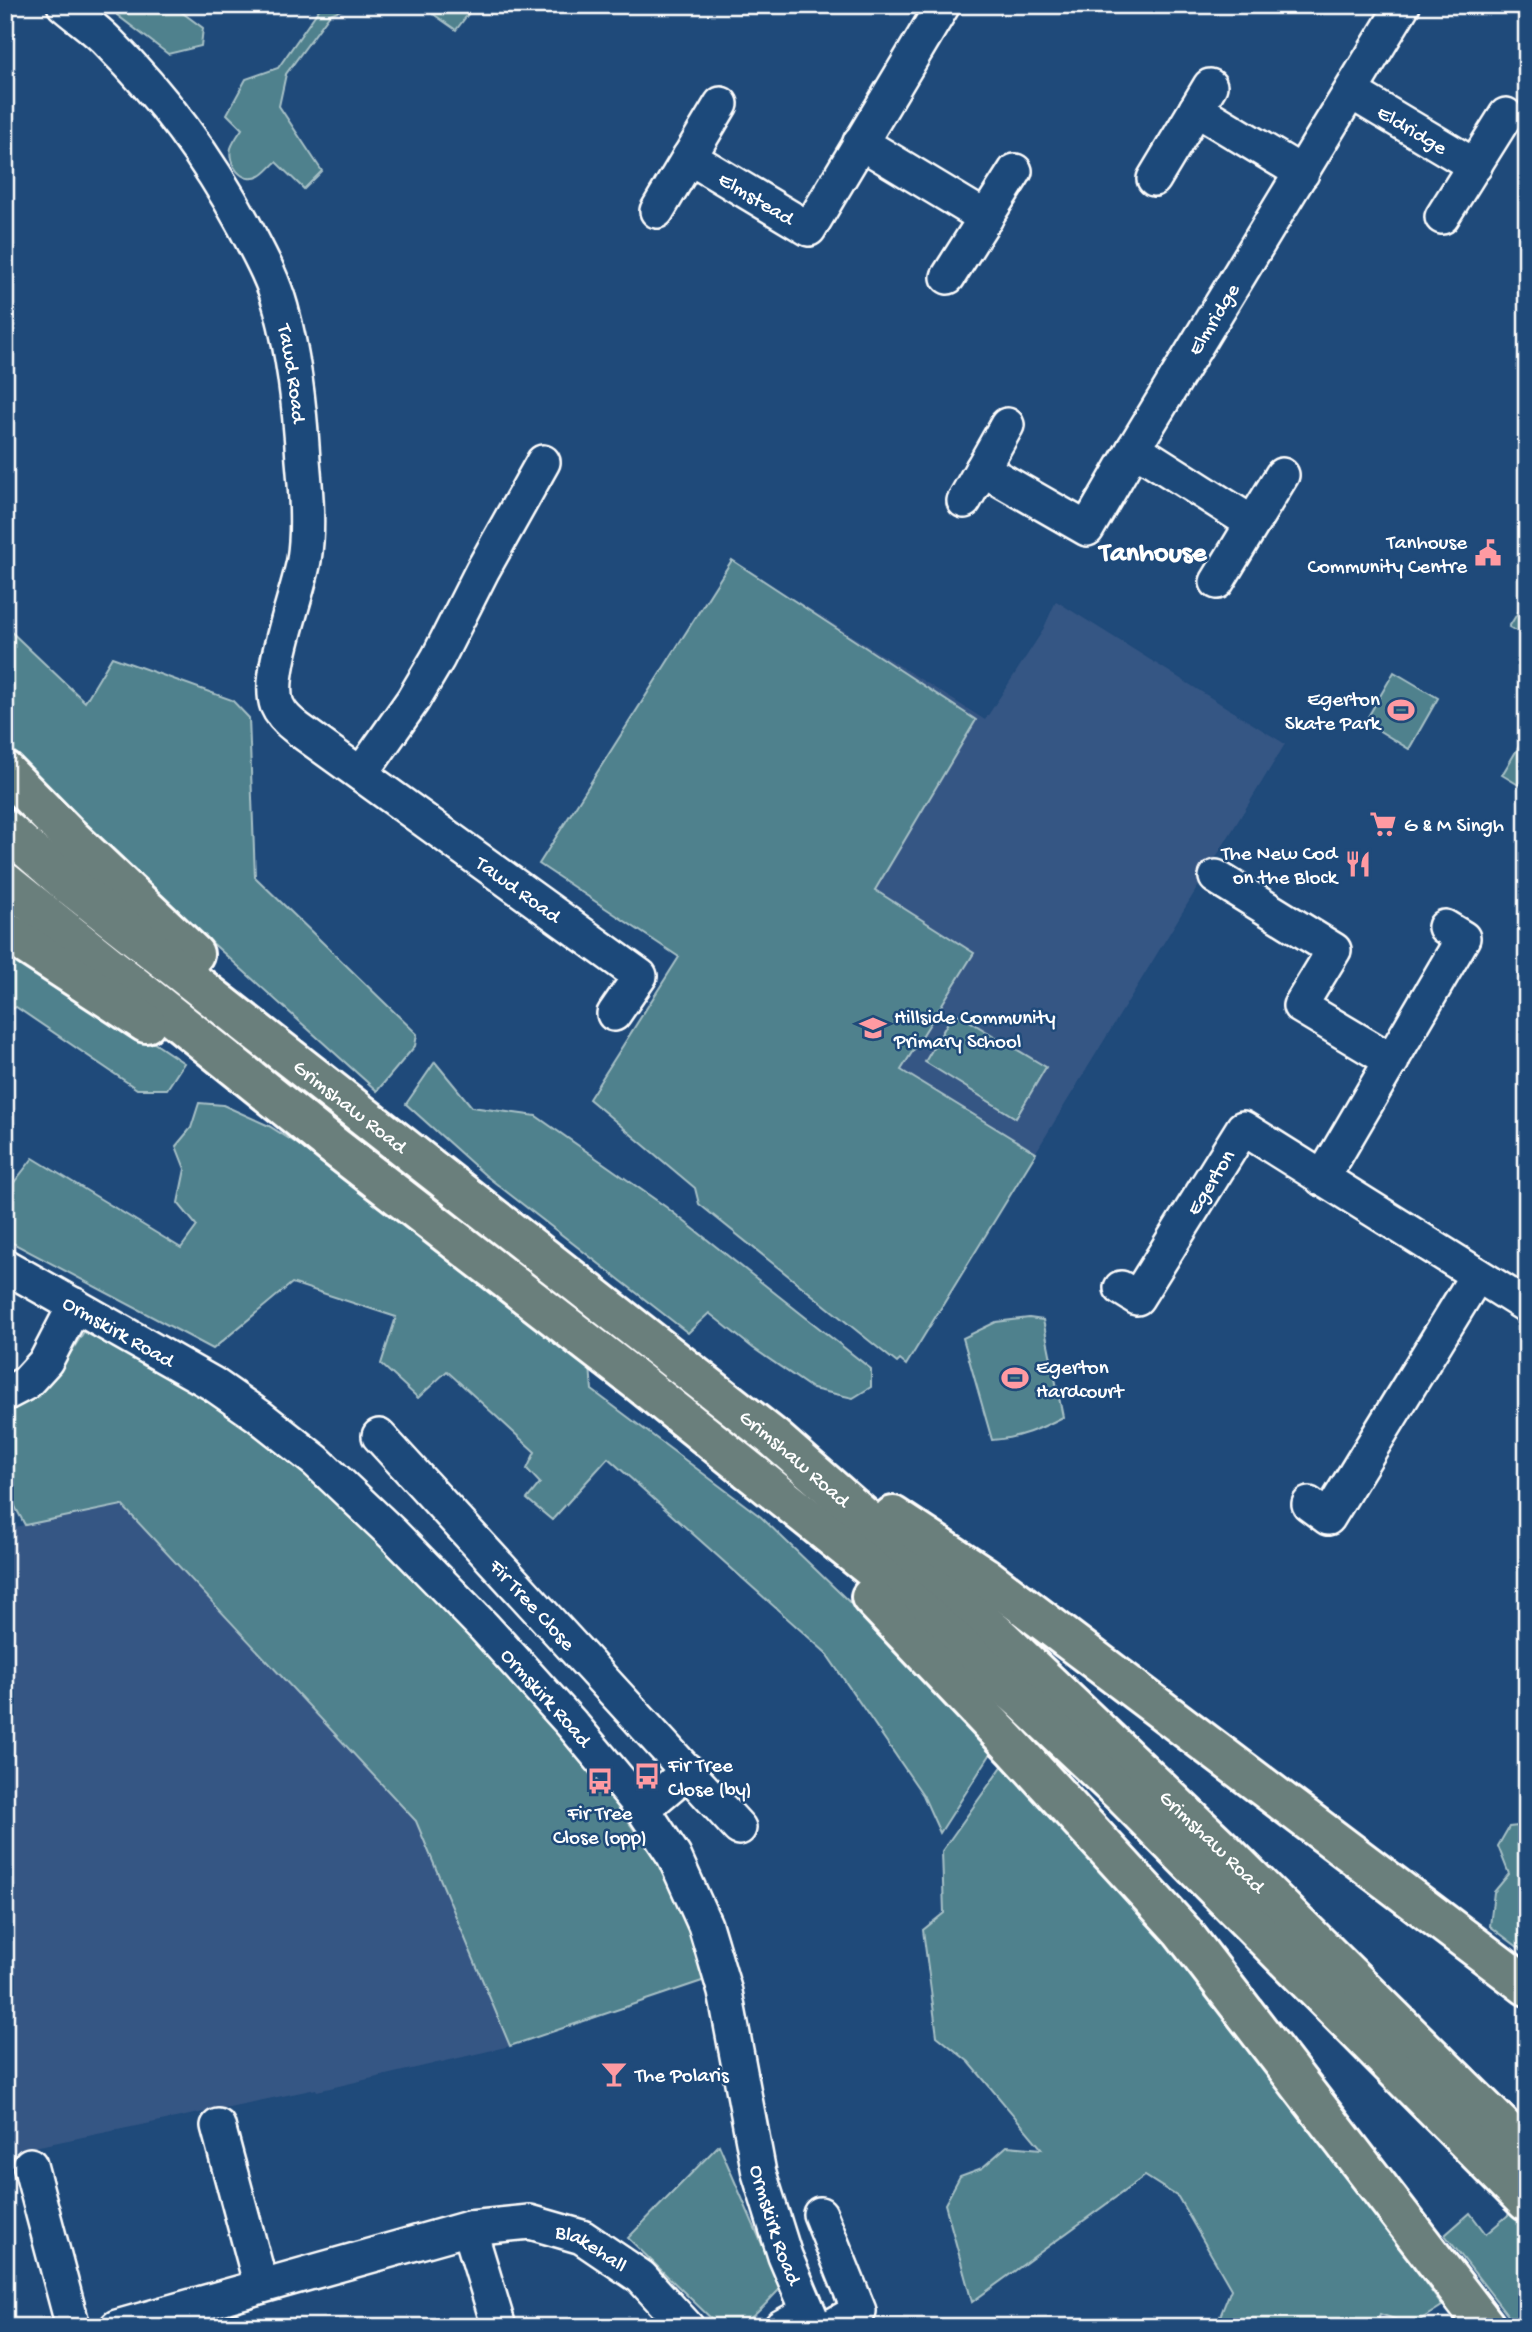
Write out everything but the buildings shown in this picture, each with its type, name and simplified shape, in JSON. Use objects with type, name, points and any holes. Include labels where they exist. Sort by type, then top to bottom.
[{"type":"main road","points":[[5,771],[67,834],[361,1112]]},
{"type":"main road","name":"Grimshaw Road","points":[[5,829],[62,879],[774,1438],[1008,1644],[1340,1964],[1527,2151]]},
{"type":"main road","name":"Grimshaw Road","points":[[5,882],[335,1147],[746,1467],[897,1589],[1022,1700],[1124,1796],[1527,2202]]},
{"type":"main road","points":[[5,932],[335,1147]]},
{"type":"main road","points":[[774,1438],[984,1576],[1527,1986]]},
{"type":"main road","points":[[746,1467],[1015,1749],[1182,1931],[1486,2327]]},
{"type":"street","name":"Tawd Road","points":[[64,5],[107,41],[151,87],[195,143],[267,267],[281,308],[301,426],[307,528],[304,560],[277,663],[277,705],[291,724],[640,976],[614,1014]]},
{"type":"street","name":"Elmstead","points":[[689,157],[809,229],[943,5]]},
{"type":"street","name":"Elmridge","points":[[982,469],[1087,529],[1403,5]]},
{"type":"street","name":"Eldridge","points":[[1351,92],[1475,166]]},
{"type":"street","points":[[1154,179],[1203,97],[1302,173]]},
{"type":"street","points":[[656,211],[721,104]]},
{"type":"street","points":[[1442,217],[1506,115]]},
{"type":"street","points":[[860,142],[986,218]]},
{"type":"street","points":[[948,277],[1014,172]]},
{"type":"street","points":[[964,500],[1007,425]]},
{"type":"street","points":[[1134,447],[1252,523]]},
{"type":"street","points":[[361,774],[438,659],[482,571],[543,463]]},
{"type":"street","points":[[1217,582],[1282,475]]},
{"type":"street","points":[[1216,877],[1334,950],[1300,1006],[1392,1061]]},
{"type":"street","points":[[1322,1180],[1463,938],[1445,927]]},
{"type":"street","name":"Egerton","points":[[1121,1288],[1137,1298],[1243,1128],[1322,1180],[1527,1306]]},
{"type":"street","name":"Ormskirk Road","points":[[5,1266],[213,1384],[316,1461],[393,1534],[484,1627],[571,1723],[643,1809],[674,1856],[705,1925],[725,1992],[759,2173],[808,2323]]},
{"type":"street","points":[[1309,1504],[1328,1518],[1477,1275]]},
{"type":"street","points":[[5,1394],[26,1383],[46,1361],[75,1306]]},
{"type":"street","name":"Fir Tree Close","points":[[379,1436],[738,1828]]},
{"type":"street","points":[[643,1809],[688,1771]]},
{"type":"street","points":[[218,2126],[261,2286]]},
{"type":"street","points":[[30,2165],[73,2327]]},
{"type":"street","points":[[808,2323],[859,2311],[820,2214]]},
{"type":"street","name":"Blakehall","points":[[117,2327],[469,2228],[530,2222],[582,2237],[641,2277],[687,2327]]},
{"type":"street","points":[[469,2228],[499,2327]]},
{"type":"shaded area","name":"Hillside Community Primary School","points":[[732,560],[985,720],[1042,632],[1056,601],[1285,744],[906,1365],[589,1099],[679,957],[539,864]]},
{"type":"shaded area","points":[[122,1505],[416,1821],[510,2046],[317,2091],[316,2089],[5,2153],[5,1529]]},
{"type":"green space","points":[[118,5],[172,5],[203,28],[201,46],[168,54],[117,15]]},
{"type":"green space","points":[[322,5],[354,5],[330,14],[286,74],[279,106],[322,171],[304,189],[276,162],[264,174],[247,178],[237,171],[231,160],[232,146],[242,129],[227,114],[246,79],[278,68]]},
{"type":"green space","points":[[425,5],[475,5],[456,30],[426,9]]},
{"type":"green space","name":"Hillside Community Primary School","points":[[732,560],[976,720],[875,890],[974,953],[901,1070],[1036,1153],[906,1365],[900,1360],[897,1363],[699,1204],[695,1188],[589,1099],[679,957],[539,864]]},
{"type":"green space","points":[[1527,598],[1527,637],[1509,627]]},
{"type":"green space","points":[[5,626],[85,702],[112,657],[232,700],[249,718],[255,877],[417,1034],[415,1046],[377,1091],[169,904],[24,769],[5,746]]},
{"type":"green space","name":"Egerton Skate Park","points":[[1394,672],[1438,698],[1409,749],[1365,722]]},
{"type":"green space","points":[[1527,733],[1527,790],[1502,775]]},
{"type":"green space","points":[[5,943],[184,1063],[167,1089],[137,1089],[16,1007],[5,1014]]},
{"type":"green space","points":[[954,1012],[1046,1067],[1016,1118],[925,1062]]},
{"type":"green space","points":[[435,1062],[472,1107],[536,1116],[666,1207],[871,1369],[871,1387],[853,1398],[813,1389],[753,1348],[709,1313],[688,1333],[485,1175],[406,1104]]},
{"type":"green space","points":[[199,1103],[223,1105],[269,1126],[356,1181],[589,1354],[592,1390],[761,1517],[997,1744],[940,1833],[923,1795],[825,1652],[608,1458],[552,1520],[527,1499],[540,1483],[527,1469],[535,1452],[447,1371],[418,1398],[381,1364],[396,1317],[292,1283],[213,1349],[5,1239],[5,1194],[33,1158],[181,1248],[197,1226],[178,1203],[185,1169],[176,1146],[191,1128]]},
{"type":"green space","name":"Egerton Hardcourt","points":[[1029,1318],[1043,1320],[1063,1417],[1029,1432],[992,1440],[963,1338],[996,1322]]},
{"type":"green space","points":[[85,1330],[193,1390],[326,1486],[426,1585],[538,1709],[604,1788],[665,1873],[692,1931],[705,1980],[510,2046],[416,1821],[122,1505],[25,1525],[5,1488],[5,1409],[26,1401],[59,1371]]},
{"type":"green space","points":[[1008,1758],[1109,1867],[1341,2167],[1442,2306],[1412,2325],[1380,2314],[1376,2327],[1223,2327],[1219,2319],[1231,2289],[1178,2197],[1145,2176],[972,2302],[945,2204],[960,2176],[982,2168],[1007,2146],[1042,2149],[969,2062],[937,2036],[923,1930],[944,1913],[942,1851]]},
{"type":"green space","points":[[1527,1825],[1527,1954],[1490,1926],[1494,1892],[1509,1874],[1498,1846],[1509,1827]]},
{"type":"green space","points":[[719,2145],[781,2288],[754,2316],[729,2326],[719,2326],[628,2238]]},
{"type":"green space","points":[[1514,2210],[1527,2222],[1527,2327],[1517,2327],[1445,2235],[1470,2213],[1486,2234]]},
{"type":"place","name":"Tanhouse Community Centre","points":[[1488,553]]},
{"type":"place","name":"Egerton Skate Park","points":[[1401,710]]},
{"type":"place","name":"G & M Singh","points":[[1383,824]]},
{"type":"place","name":"The New Cod on the Block","points":[[1358,864]]},
{"type":"place","name":"Hillside Community Primary School","points":[[873,1028]]},
{"type":"place","name":"Egerton Hardcourt","points":[[1015,1378]]},
{"type":"place","name":"Fir Tree Close (by)","points":[[647,1776]]},
{"type":"place","name":"Fir Tree Close (opp)","points":[[600,1781]]},
{"type":"place","name":"The Polaris","points":[[614,2074]]},
{"type":"district","name":"Tanhouse","points":[[1153,550]]}]
